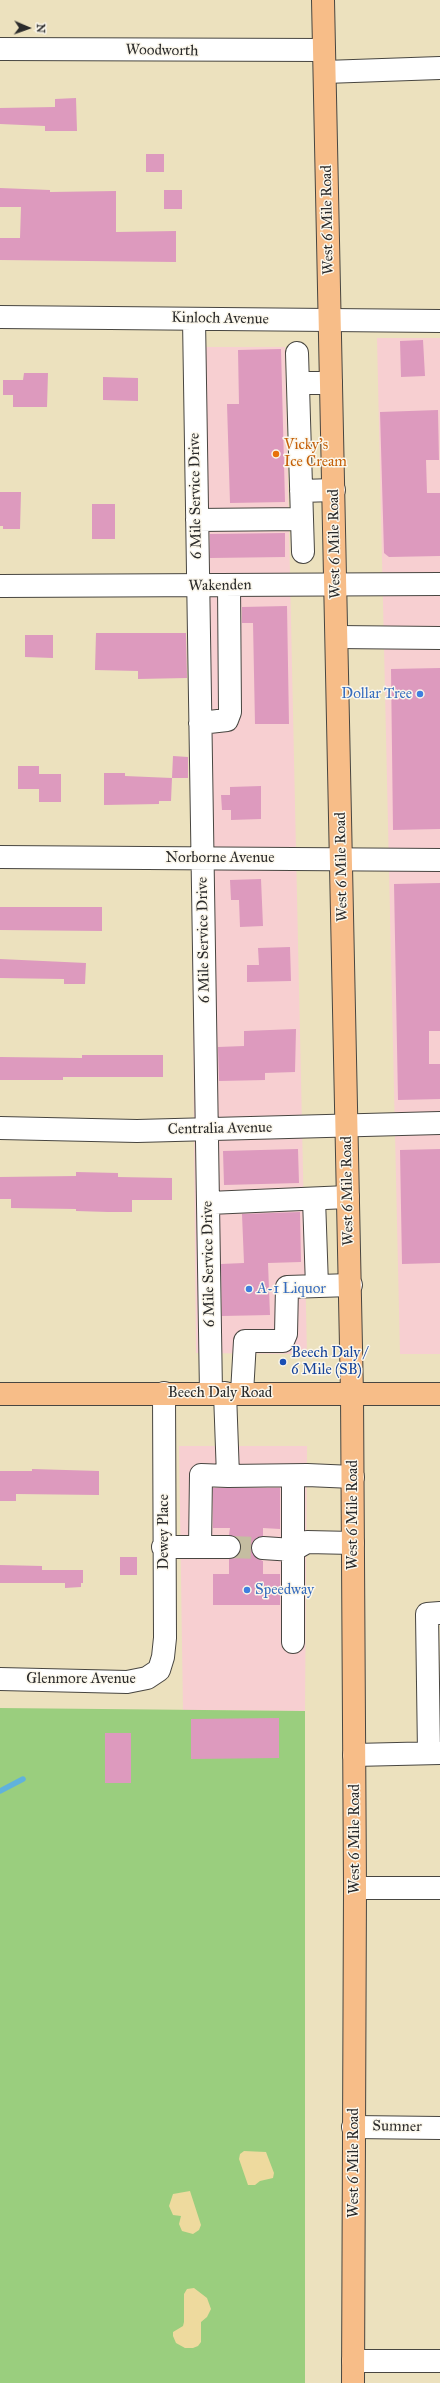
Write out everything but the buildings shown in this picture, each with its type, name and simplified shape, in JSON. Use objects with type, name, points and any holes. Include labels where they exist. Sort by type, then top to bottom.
[{"type":"main road","name":"West 6 Mile Road","points":[[323,0],[352,1394],[355,1888],[353,2383]]},
{"type":"main road","name":"Beech Daly Road","points":[[0,1394],[440,1394]]},
{"type":"street","name":"Woodworth","points":[[0,49],[324,50]]},
{"type":"street","points":[[325,72],[440,68]]},
{"type":"street","name":"Kinloch Avenue","points":[[0,318],[440,321]]},
{"type":"street","name":"6 Mile Service Drive","points":[[194,319],[209,1203],[226,1393]]},
{"type":"street","points":[[297,353],[303,552]]},
{"type":"street","points":[[298,383],[331,382]]},
{"type":"street","points":[[301,491],[334,490]]},
{"type":"street","points":[[197,520],[302,519]]},
{"type":"street","name":"Wakenden","points":[[0,586],[198,587],[336,584],[440,584]]},
{"type":"street","points":[[200,723],[227,720],[230,712],[229,586]]},
{"type":"street","points":[[337,637],[440,638]]},
{"type":"street","name":"Norborne Avenue","points":[[0,857],[440,860]]},
{"type":"street","name":"Centralia Avenue","points":[[0,1128],[137,1131],[440,1123]]},
{"type":"street","points":[[209,1203],[348,1197]]},
{"type":"street","points":[[314,1199],[317,1286]]},
{"type":"street","points":[[228,1476],[226,1393],[245,1341],[283,1341],[286,1334],[287,1287],[350,1285]]},
{"type":"street","name":"Dewey Place","points":[[159,1670],[163,1657],[165,1638],[163,1547],[164,1393]]},
{"type":"street","points":[[200,1547],[201,1475],[307,1475],[353,1477]]},
{"type":"street","points":[[293,1476],[293,1642]]},
{"type":"street","points":[[263,1548],[293,1550],[307,1542],[353,1543]]},
{"type":"street","points":[[163,1547],[229,1547]]},
{"type":"street","points":[[354,1755],[434,1753],[427,1614],[440,1613]]},
{"type":"street","name":"Glenmore Avenue","points":[[0,1680],[127,1682],[147,1678],[159,1670]]},
{"type":"street","points":[[355,1888],[440,1888]]},
{"type":"street","name":"Sumner","points":[[354,2127],[440,2128]]},
{"type":"street","points":[[353,2361],[440,2361]]},
{"type":"shaded area","points":[[377,338],[440,338],[440,1354],[400,1354]]},
{"type":"shaded area","points":[[187,347],[285,347],[307,1354],[196,1353]]},
{"type":"shaded area","points":[[179,1446],[307,1446],[305,1711],[183,1710]]},
{"type":"green space","points":[[0,1708],[305,1711],[305,2383],[0,2383]]},
{"type":"sand","points":[[244,2151],[266,2152],[274,2173],[273,2178],[260,2181],[255,2185],[248,2185],[239,2159],[240,2154]]},
{"type":"sand","points":[[190,2191],[201,2225],[199,2230],[193,2234],[182,2231],[179,2224],[181,2216],[173,2215],[169,2206],[173,2194]]},
{"type":"sand","points":[[194,2288],[207,2298],[211,2309],[207,2317],[201,2322],[201,2342],[198,2346],[193,2348],[185,2348],[176,2343],[173,2332],[183,2326],[184,2294],[187,2289]]},
{"type":"waterway","points":[[0,1791],[23,1779]]},
{"type":"tunnel","points":[[229,1547],[263,1548]]},
{"type":"place","name":"Vicky's Ice Cream","points":[[276,454]]},
{"type":"place","name":"Dollar Tree","points":[[420,694]]},
{"type":"place","name":"A-1 Liquor","points":[[249,1289]]},
{"type":"place","name":"Beech Daly / 6 Mile (SB)","points":[[283,1362]]},
{"type":"place","name":"Speedway","points":[[247,1590]]}]
